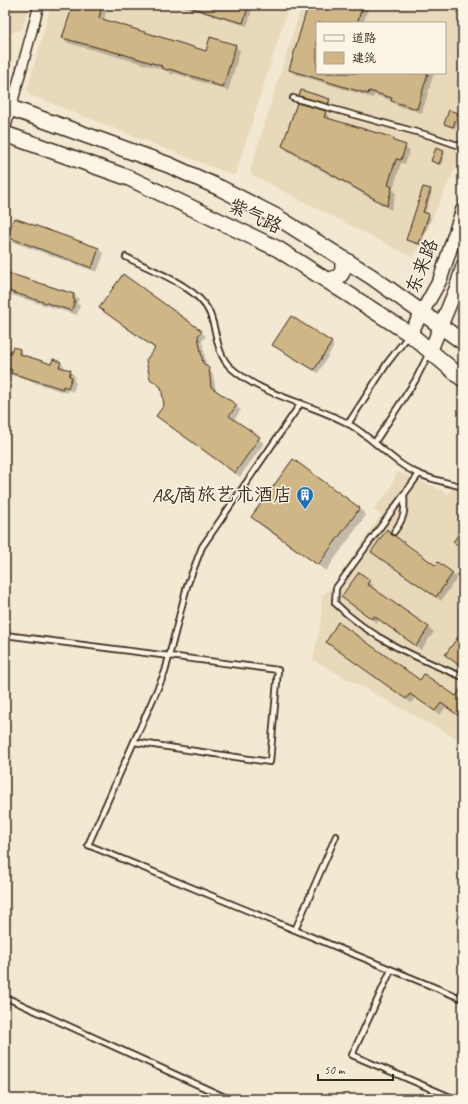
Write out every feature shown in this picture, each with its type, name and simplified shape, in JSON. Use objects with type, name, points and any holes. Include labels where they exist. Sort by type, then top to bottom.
[{"type":"main road","name":"紫气路","points":[[8,106],[162,162],[220,188],[277,217],[423,312],[463,342]]},
{"type":"main road","name":"紫气路","points":[[5,134],[129,178],[278,249],[410,334],[463,379]]},
{"type":"main road","points":[[328,280],[337,279],[343,273],[342,258]]},
{"type":"street","points":[[5,130],[8,106],[39,5]]},
{"type":"street","name":"东来路","points":[[410,334],[440,280],[463,209]]},
{"type":"street","name":"东来路","points":[[430,352],[456,289],[463,266]]},
{"type":"lane","points":[[293,98],[431,136],[463,147]]},
{"type":"lane","points":[[126,257],[183,286],[201,299],[212,319],[221,355],[230,366],[247,380],[348,424],[375,442],[398,461],[419,474],[463,487]]},
{"type":"lane","points":[[348,424],[388,362],[410,334]]},
{"type":"lane","points":[[375,442],[415,381],[430,352]]},
{"type":"lane","points":[[301,403],[202,546],[187,586],[166,672],[88,845],[463,999]]},
{"type":"lane","points":[[419,474],[336,588],[335,603],[344,612],[395,648],[463,677]]},
{"type":"lane","points":[[394,532],[402,521],[405,512],[404,494]]},
{"type":"lane","points":[[5,634],[278,670],[270,762],[134,742]]},
{"type":"lane","points":[[295,930],[336,836]]},
{"type":"lane","points":[[391,970],[352,1055],[455,1099]]},
{"type":"lane","points":[[5,996],[229,1099]]},
{"type":"shaded area","points":[[5,5],[29,5],[22,29],[5,36]]},
{"type":"shaded area","points":[[51,5],[289,5],[236,173],[232,175],[30,95],[27,90]]},
{"type":"shaded area","points":[[302,5],[463,5],[463,152],[415,255],[410,256],[252,175],[250,170]]},
{"type":"shaded area","points":[[397,472],[433,486],[448,494],[460,476],[463,476],[463,742],[313,660],[322,618],[321,597],[331,588],[381,515],[373,509],[389,491]]},
{"type":"building","points":[[73,5],[102,5],[99,18],[206,51],[210,37],[236,45],[223,87],[169,69],[161,68],[162,66],[126,55],[62,38]]},
{"type":"building","points":[[190,5],[249,5],[243,23],[190,7]]},
{"type":"building","points":[[308,5],[363,5],[357,22],[316,22],[316,74],[428,74],[417,109],[391,101],[392,98],[369,91],[368,94],[289,70]]},
{"type":"building","points":[[301,90],[330,99],[328,104],[299,96]]},
{"type":"building","points":[[297,103],[326,111],[324,117],[394,138],[394,141],[406,145],[401,160],[396,159],[388,185],[392,187],[387,206],[282,146]]},
{"type":"building","points":[[449,110],[458,113],[453,127],[444,124]]},
{"type":"building","points":[[436,148],[444,151],[439,164],[431,161]]},
{"type":"building","points":[[423,187],[431,189],[423,212],[429,214],[419,244],[406,240]]},
{"type":"building","points":[[14,218],[99,248],[92,268],[7,237]]},
{"type":"building","points":[[5,272],[74,294],[73,299],[75,300],[72,311],[5,290]]},
{"type":"building","points":[[123,274],[202,331],[198,336],[203,363],[209,368],[211,387],[237,405],[229,416],[260,437],[235,473],[156,416],[164,405],[161,387],[150,379],[146,360],[155,348],[99,308]]},
{"type":"building","points":[[291,316],[332,342],[314,370],[272,345]]},
{"type":"building","points":[[13,347],[20,349],[19,354],[51,364],[53,359],[61,362],[59,367],[71,370],[69,376],[72,377],[68,388],[63,386],[63,389],[11,373],[12,370],[5,368],[5,350],[11,352]]},
{"type":"building","name":"A&J商旅艺术酒店","points":[[293,459],[360,508],[318,565],[251,517]]},
{"type":"building","points":[[463,528],[463,549],[453,542]]},
{"type":"building","points":[[387,529],[392,535],[435,565],[438,562],[453,573],[436,597],[371,552]]},
{"type":"building","points":[[359,572],[370,580],[367,584],[429,627],[416,646],[374,616],[372,619],[341,597]]},
{"type":"building","points":[[338,622],[420,680],[424,674],[456,696],[463,686],[463,719],[441,703],[435,711],[410,694],[406,699],[326,642]]},
{"type":"building","points":[[463,630],[463,668],[445,655]]},
{"type":"place","name":"A&J商旅艺术酒店","points":[[305,510]]}]
